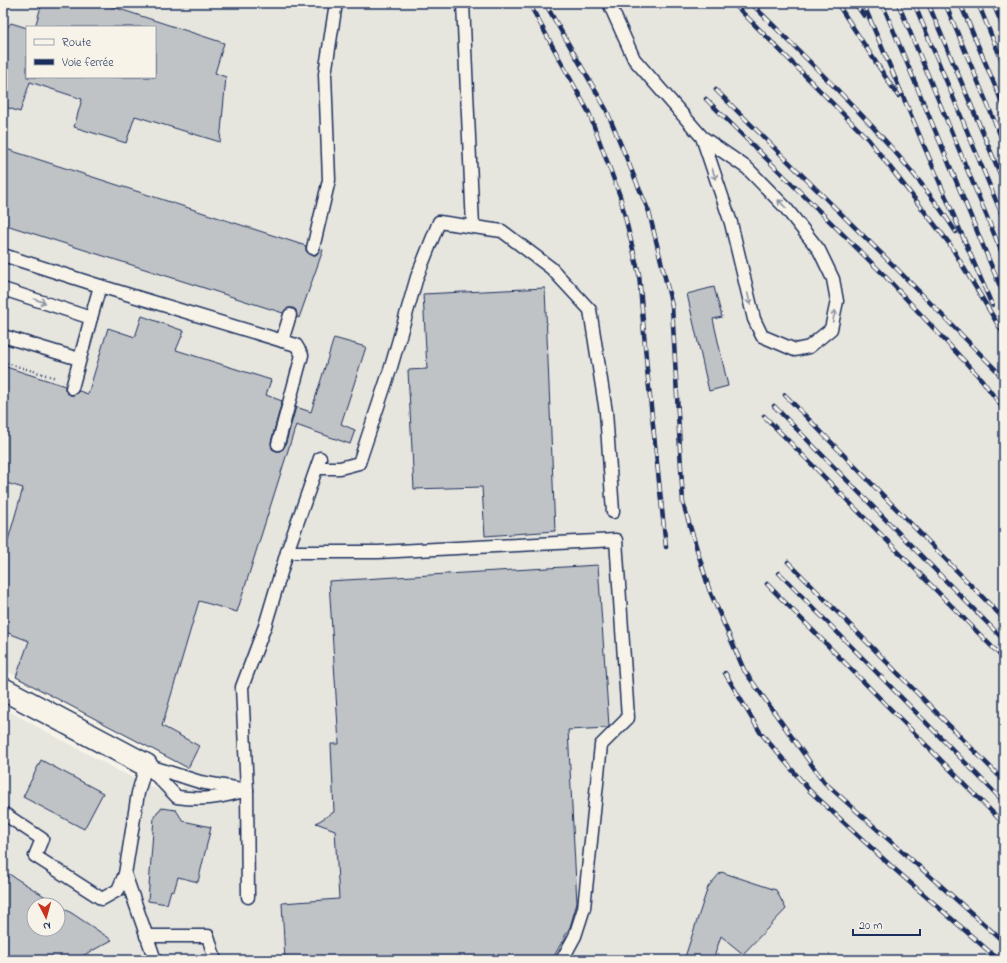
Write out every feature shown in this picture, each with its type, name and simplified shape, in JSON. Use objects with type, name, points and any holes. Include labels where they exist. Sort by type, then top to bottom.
[{"type":"street","points":[[3,689],[146,765]]},
{"type":"lane","points":[[313,248],[329,180],[326,74],[336,3]]},
{"type":"lane","points":[[463,3],[473,227]]},
{"type":"lane","points":[[609,3],[634,59],[702,137],[747,168],[785,207],[819,250],[832,279],[837,301],[831,329],[808,347],[795,350],[762,336],[754,319],[732,223],[702,137]]},
{"type":"lane","points":[[248,897],[247,790],[242,687],[265,626],[287,552],[318,463],[340,468],[359,463],[392,367],[417,277],[439,222],[502,231],[551,268],[590,310],[606,412],[613,512]]},
{"type":"lane","points":[[6,256],[296,345],[302,355],[278,444]]},
{"type":"lane","points":[[72,386],[100,286]]},
{"type":"lane","points":[[3,289],[91,318]]},
{"type":"lane","points":[[282,341],[290,315]]},
{"type":"lane","points":[[3,336],[79,359]]},
{"type":"lane","points":[[287,552],[378,552],[616,540],[628,718],[601,745],[584,908],[575,936],[562,960]]},
{"type":"lane","points":[[146,765],[200,782],[247,790]]},
{"type":"lane","points":[[146,765],[177,797],[202,800],[223,797],[247,790]]},
{"type":"lane","points":[[3,813],[42,839],[35,856],[102,899],[118,890],[124,874],[138,794],[146,765]]},
{"type":"lane","points":[[124,874],[155,960]]},
{"type":"lane","points":[[146,936],[208,936],[215,960]]},
{"type":"path","points":[[3,362],[72,386]]},
{"type":"shaded area","points":[[3,3],[1004,3],[1004,960],[3,960],[3,708],[117,770],[179,800],[188,768],[3,669]]},
{"type":"building","points":[[42,3],[101,3],[224,43],[215,73],[226,77],[220,142],[135,116],[126,143],[74,127],[82,99],[30,82],[20,112],[3,106],[3,32],[11,23],[26,28],[26,78],[156,78],[156,26],[35,26]]},
{"type":"building","points":[[3,148],[306,246],[306,251],[311,255],[316,255],[320,249],[323,250],[299,318],[297,317],[296,310],[293,308],[288,308],[283,313],[3,224]]},
{"type":"building","points":[[714,287],[722,317],[713,319],[728,386],[709,391],[687,294]]},
{"type":"building","points":[[545,288],[555,531],[485,536],[482,487],[414,489],[408,370],[427,369],[423,294]]},
{"type":"building","points":[[142,316],[184,331],[176,350],[271,380],[266,395],[282,401],[271,442],[272,449],[276,451],[280,451],[285,446],[296,407],[311,412],[334,338],[366,347],[341,424],[355,430],[350,444],[296,425],[237,612],[199,601],[162,726],[199,746],[188,768],[16,677],[29,641],[3,631],[3,538],[8,540],[23,488],[3,482],[3,366],[65,386],[65,390],[70,395],[74,395],[79,391],[88,394],[108,328],[135,337]]},
{"type":"building","points":[[598,565],[609,726],[608,728],[568,730],[577,903],[570,927],[552,960],[285,960],[282,903],[339,899],[335,830],[316,823],[334,812],[331,744],[339,744],[329,581]]},
{"type":"building","points":[[41,760],[103,793],[84,829],[23,797]]},
{"type":"building","points":[[162,808],[176,810],[183,821],[211,827],[198,882],[178,877],[174,891],[171,890],[167,904],[148,901],[154,817]]},
{"type":"building","points":[[721,872],[776,890],[786,909],[743,954],[721,936],[713,960],[684,960],[708,887]]},
{"type":"building","points":[[9,874],[46,897],[26,897],[26,937],[66,937],[66,910],[112,940],[75,960],[3,960],[3,884]]},
{"type":"railway","points":[[529,3],[589,113],[620,196],[639,274],[647,369],[666,547]]},
{"type":"railway","points":[[545,3],[606,109],[649,212],[672,306],[683,503],[709,589],[744,670],[824,782],[1004,942]]},
{"type":"railway","points":[[733,3],[868,139],[949,243],[1003,333]]},
{"type":"railway","points":[[751,3],[833,85],[886,141],[934,200],[956,232]]},
{"type":"railway","points":[[837,3],[898,96]]},
{"type":"railway","points":[[855,3],[864,16]]},
{"type":"railway","points":[[863,3],[992,305]]},
{"type":"railway","points":[[882,3],[1004,296]]},
{"type":"railway","points":[[898,3],[1004,258]]},
{"type":"railway","points":[[914,3],[1004,220]]},
{"type":"railway","points":[[928,3],[1004,183]]},
{"type":"railway","points":[[945,3],[1004,144]]},
{"type":"railway","points":[[960,3],[1004,107]]},
{"type":"railway","points":[[978,3],[1004,66]]},
{"type":"railway","points":[[993,3],[1004,30]]},
{"type":"railway","points":[[716,90],[896,268],[997,371],[1004,382]]},
{"type":"railway","points":[[706,99],[883,274],[982,380],[1004,410]]},
{"type":"railway","points":[[785,395],[1004,619]]},
{"type":"railway","points":[[774,406],[1004,640]]},
{"type":"railway","points":[[764,416],[1004,659]]},
{"type":"railway","points":[[788,562],[1004,781]]},
{"type":"railway","points":[[779,573],[1004,802]]},
{"type":"railway","points":[[767,584],[1004,824]]},
{"type":"railway","points":[[725,673],[760,732],[810,791],[891,866],[999,960]]}]
